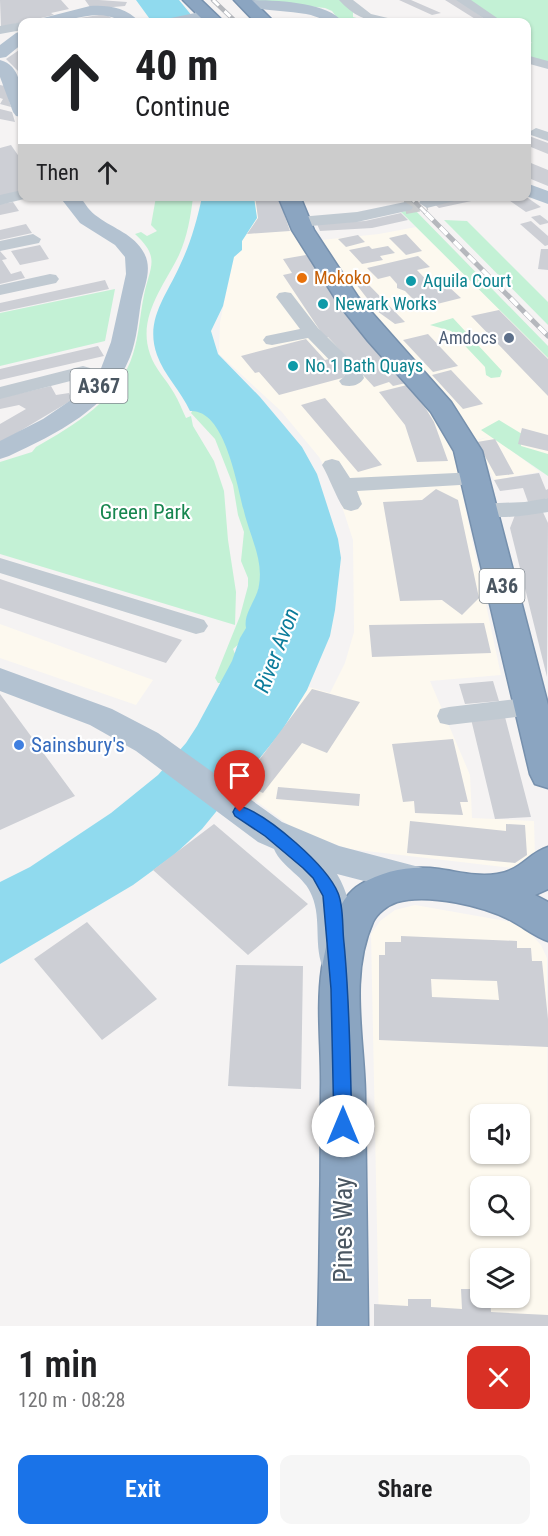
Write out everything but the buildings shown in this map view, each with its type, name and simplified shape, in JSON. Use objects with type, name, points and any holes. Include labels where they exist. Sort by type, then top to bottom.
[{"type":"highway","points":[[243,1],[262,18]]},
{"type":"highway","name":"A36","points":[[291,201],[299,222],[316,252],[363,320],[442,408],[468,451],[536,699],[548,774]]},
{"type":"highway","points":[[480,892],[508,889],[533,880],[548,863]]},
{"type":"highway","name":"Pines Way","points":[[343,1326],[343,1082],[340,989],[351,927],[365,903],[396,886],[427,882],[480,892],[537,914],[548,924]]},
{"type":"main road","points":[[71,1],[83,9],[117,12],[126,18]]},
{"type":"main road","points":[[62,18],[72,11],[71,1]]},
{"type":"main road","points":[[243,1],[265,7],[307,9],[330,18]]},
{"type":"main road","points":[[62,18],[96,11]]},
{"type":"main road","points":[[274,18],[293,13],[311,15],[316,18]]},
{"type":"main road","points":[[186,18],[201,14]]},
{"type":"main road","points":[[0,52],[13,31]]},
{"type":"main road","points":[[531,191],[548,198]]},
{"type":"main road","name":"A367","points":[[0,450],[43,430],[78,406],[110,374],[122,346],[137,275],[136,258],[119,238],[86,218],[73,201]]},
{"type":"main road","points":[[0,679],[101,717],[159,751],[264,828],[308,864],[327,885],[334,909],[340,989]]},
{"type":"main road","points":[[264,828],[334,860],[427,882]]},
{"type":"street","points":[[345,0],[371,18]]},
{"type":"street","points":[[462,0],[491,18]]},
{"type":"street","points":[[531,60],[548,65]]},
{"type":"street","points":[[0,200],[18,196]]},
{"type":"street","points":[[427,203],[435,201]]},
{"type":"street","points":[[299,222],[357,217],[397,203]]},
{"type":"street","points":[[0,246],[33,239]]},
{"type":"street","points":[[0,290],[50,279]]},
{"type":"street","points":[[285,297],[312,332],[354,374],[355,378],[349,381]]},
{"type":"street","points":[[272,340],[312,332]]},
{"type":"street","points":[[0,393],[75,377]]},
{"type":"street","points":[[333,465],[348,494],[477,478]]},
{"type":"street","points":[[483,508],[525,509],[548,505]]},
{"type":"street","points":[[0,565],[196,626]]},
{"type":"street","points":[[449,716],[536,699]]},
{"type":"shaded area","points":[[255,201],[285,201],[302,242],[379,234],[416,227],[548,357],[548,475],[492,436],[540,472],[494,480],[477,441],[488,437],[452,446],[501,675],[430,681],[470,775],[472,818],[534,821],[535,858],[520,869],[349,849],[297,831],[237,787],[279,735],[309,687],[330,693],[345,663],[354,632],[353,540],[336,488],[319,457],[281,411],[219,354],[220,322],[234,257],[242,250],[242,241],[257,218]]},
{"type":"shaded area","points":[[0,624],[153,680],[136,705],[0,658]]},
{"type":"shaded area","points":[[415,905],[512,922],[526,929],[541,945],[547,958],[548,1326],[379,1326],[371,934],[380,921],[395,910]]},
{"type":"green space","points":[[251,0],[342,0],[353,11],[353,17],[356,18],[337,18],[332,11],[325,8]]},
{"type":"green space","points":[[466,0],[548,0],[548,62],[531,58],[531,18],[495,18]]},
{"type":"green space","name":"Green Park","points":[[155,201],[192,201],[182,248],[154,302],[147,327],[147,340],[155,364],[176,396],[186,418],[191,416],[193,426],[214,461],[224,491],[228,540],[236,592],[235,625],[0,554],[0,462],[32,452],[36,447],[80,420],[106,397],[127,370],[135,347],[152,263],[148,250],[135,234],[141,232],[147,236],[157,231],[151,225]]},
{"type":"green space","points":[[414,209],[548,346],[548,358],[401,212]]},
{"type":"green space","points":[[444,220],[467,221],[548,302],[548,325]]},
{"type":"green space","points":[[115,289],[105,341],[0,366],[0,313]]},
{"type":"green space","points":[[453,318],[502,371],[500,377],[491,378],[486,375],[485,367],[451,331],[430,325]]},
{"type":"green space","points":[[194,408],[206,408],[226,434],[266,558],[247,637],[233,649],[238,661],[224,683],[218,683],[215,678],[240,616],[248,586],[248,578],[241,561],[244,532],[238,515],[233,485],[215,439],[191,413]]},
{"type":"green space","points":[[499,420],[522,434],[521,446],[548,454],[548,476],[481,430]]},
{"type":"water","points":[[136,0],[179,0],[194,18],[149,18]]},
{"type":"water","name":"River Avon","points":[[201,201],[255,201],[257,218],[242,241],[242,250],[234,257],[223,306],[211,331],[218,354],[260,397],[302,447],[317,474],[338,539],[341,558],[330,636],[307,690],[281,732],[202,829],[174,855],[133,885],[0,964],[0,882],[30,867],[111,813],[158,775],[186,743],[197,726],[232,661],[246,628],[246,617],[258,591],[260,569],[257,553],[235,474],[222,438],[214,424],[203,414],[190,411],[160,362],[154,342],[155,318],[188,247]]},
{"type":"tunnel","points":[[405,207],[427,203]]},
{"type":"railway","points":[[213,0],[232,18]]},
{"type":"railway","points":[[414,201],[426,213]]},
{"type":"railway","points":[[426,213],[548,336]]},
{"type":"place","name":"Mokoko","points":[[302,278]]},
{"type":"place","name":"Aquila Court","points":[[411,281]]},
{"type":"place","name":"Newark Works","points":[[323,304]]},
{"type":"place","name":"Amdocs","points":[[509,338]]},
{"type":"place","name":"No.1 Bath Quays","points":[[293,366]]},
{"type":"place","name":"Sainsbury's","points":[[19,745]]},
{"type":"route","points":[[240,812],[270,832],[319,874],[331,895],[340,989],[343,1126]]}]
